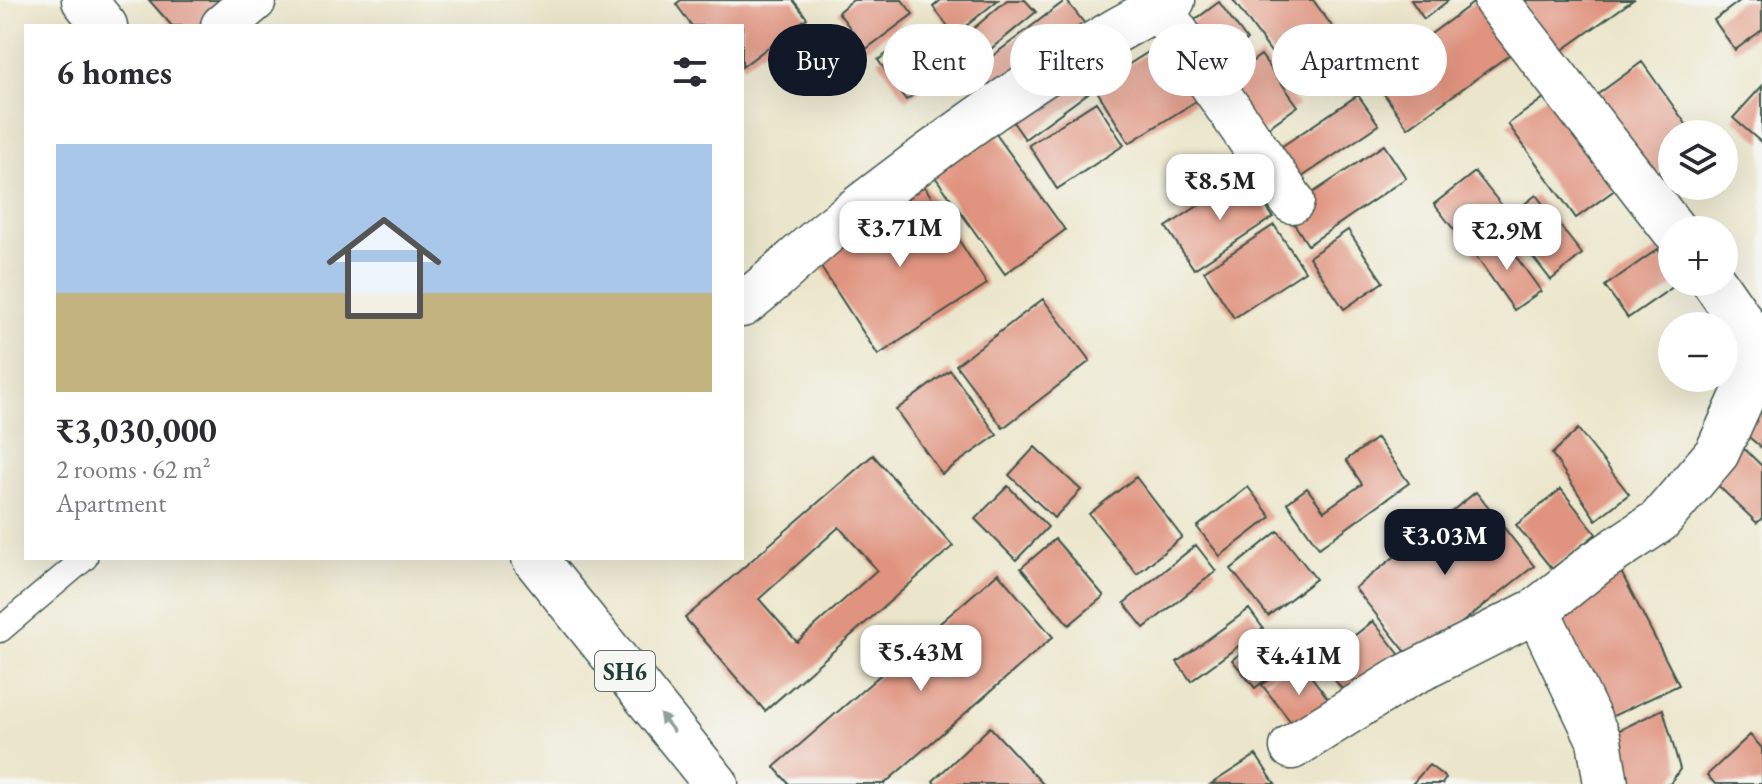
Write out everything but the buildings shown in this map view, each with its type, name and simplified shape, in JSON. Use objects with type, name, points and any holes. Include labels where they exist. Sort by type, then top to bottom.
[{"type":"street","points":[[84,0],[103,24]]},
{"type":"street","points":[[225,24],[254,0]]},
{"type":"street","points":[[1496,0],[1663,216]]},
{"type":"street","points":[[744,303],[827,233],[982,113],[1162,2],[1292,201]]},
{"type":"street","points":[[1292,747],[1403,678],[1537,610],[1596,563],[1659,521],[1717,453],[1762,352],[1724,296]]},
{"type":"street","name":"SH6","points":[[536,560],[716,784]]},
{"type":"street","points":[[1537,610],[1599,740],[1606,784]]},
{"type":"lane","points":[[0,630],[83,560]]}]
